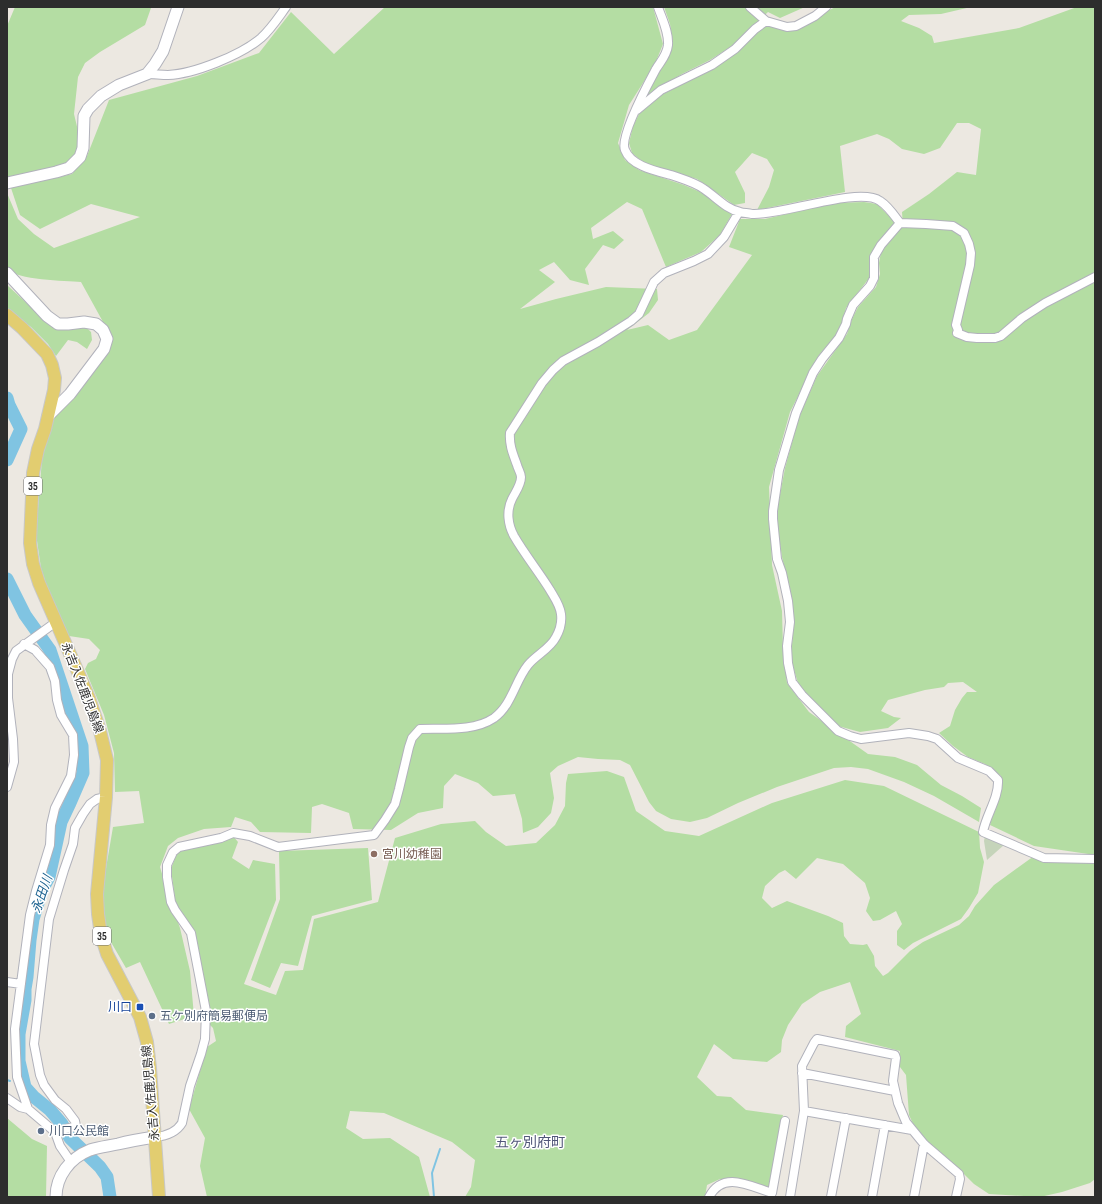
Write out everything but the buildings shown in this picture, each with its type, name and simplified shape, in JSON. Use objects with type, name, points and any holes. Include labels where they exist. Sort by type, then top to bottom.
[{"type":"main road","name":"永吉入佐鹿児島線","points":[[7,315],[47,354],[52,365],[55,378],[48,416],[34,464],[30,543],[33,564],[52,625],[77,670],[89,698],[100,731],[107,760],[106,797],[97,894],[98,914],[101,935],[107,954],[140,1017],[146,1042],[150,1068],[159,1197]]},
{"type":"street","points":[[147,74],[163,52],[178,7]]},
{"type":"street","points":[[7,183],[69,168],[80,157],[83,148],[84,116],[88,109],[101,96],[119,85],[147,74],[181,74],[237,53],[261,38],[286,7]]},
{"type":"street","points":[[658,7],[667,31],[667,50],[641,97],[628,128],[624,143],[624,148],[627,154],[638,164],[652,170],[688,180],[703,188],[726,206],[739,212],[752,214],[772,212],[830,200],[854,197],[872,197],[879,200],[900,223],[954,226],[964,233],[971,253],[970,265],[956,325],[958,330],[957,333],[966,336],[995,338],[1001,336],[1022,318],[1039,307],[1095,277]]},
{"type":"street","points":[[750,7],[766,21],[787,27],[796,26],[815,16],[826,7]]},
{"type":"street","points":[[636,111],[661,90],[712,64],[735,50],[755,29],[766,21]]},
{"type":"street","points":[[56,1197],[57,1184],[61,1174],[71,1162],[81,1155],[90,1150],[102,1147],[136,1139],[169,1134],[179,1128],[182,1123],[190,1086],[205,1039],[206,1010],[191,933],[171,902],[167,877],[167,865],[173,852],[179,847],[221,838],[233,833],[250,836],[278,846],[374,836],[395,804],[412,738],[420,729],[461,728],[479,725],[495,717],[508,703],[522,673],[530,662],[541,654],[556,638],[561,627],[559,604],[514,536],[509,524],[508,512],[511,501],[520,485],[521,476],[512,450],[510,433],[542,383],[553,370],[563,361],[632,321],[639,314],[654,282],[664,273],[708,254],[724,237],[739,212]]},
{"type":"street","points":[[900,223],[881,245],[874,258],[874,278],[870,286],[853,305],[839,338],[813,373],[796,413],[779,470],[773,519],[777,559],[782,573],[788,601],[790,622],[787,646],[788,663],[792,682],[802,695],[838,731],[861,739],[909,733],[928,736],[937,739],[958,758],[989,771],[998,780],[998,788],[982,832],[1044,858],[1095,859]]},
{"type":"street","points":[[7,273],[47,316],[58,324],[84,322],[96,324],[103,330],[107,339],[104,349],[70,394],[48,416]]},
{"type":"street","points":[[7,787],[14,762],[8,698],[8,674],[12,659],[16,651],[26,642],[52,625]]},
{"type":"street","points":[[26,642],[50,667],[55,681],[57,700],[61,715],[73,735],[74,755],[71,776],[55,808],[50,826],[50,845],[30,915],[15,1029],[18,1077],[28,1109]]},
{"type":"street","points":[[58,1131],[76,1126],[75,1121],[66,1109],[55,1100],[44,1085],[40,1075],[34,1044],[49,919],[73,844],[75,828],[90,804],[97,799],[106,797]]},
{"type":"street","points":[[7,982],[22,984]]},
{"type":"street","points":[[790,1197],[804,1111],[802,1066],[817,1039],[895,1055],[896,1058],[893,1082],[902,1113],[912,1130],[924,1144],[959,1174],[960,1179],[956,1197]]},
{"type":"street","points":[[802,1073],[895,1091]]},
{"type":"street","points":[[7,1098],[20,1107],[28,1109],[58,1131],[60,1146],[71,1162]]},
{"type":"street","points":[[804,1111],[912,1130]]},
{"type":"street","points":[[831,1197],[846,1118]]},
{"type":"street","points":[[708,1197],[718,1186],[728,1182],[739,1181],[772,1193],[785,1121]]},
{"type":"street","points":[[872,1197],[885,1125]]},
{"type":"street","points":[[914,1197],[924,1144]]},
{"type":"green space","points":[[15,7],[151,8],[145,25],[100,52],[85,63],[78,77],[74,114],[80,139],[78,150],[69,162],[62,166],[7,177],[7,26]]},
{"type":"green space","points":[[385,7],[653,7],[663,44],[655,64],[629,105],[618,143],[625,160],[639,170],[684,185],[705,194],[732,214],[720,235],[701,252],[666,267],[642,209],[627,202],[591,228],[593,239],[613,231],[624,240],[614,249],[603,245],[585,269],[589,285],[570,280],[554,262],[539,270],[555,282],[520,309],[606,287],[657,289],[658,300],[649,313],[627,330],[648,325],[669,340],[697,330],[752,255],[729,247],[740,219],[765,219],[834,203],[864,202],[877,204],[895,222],[870,255],[870,277],[846,308],[837,334],[819,355],[790,412],[769,487],[772,565],[782,611],[783,648],[787,683],[809,712],[868,754],[895,757],[917,765],[941,785],[981,808],[979,822],[934,796],[904,782],[868,769],[851,767],[834,768],[777,787],[707,818],[690,822],[671,819],[656,811],[649,802],[630,765],[620,760],[578,757],[558,766],[550,773],[554,798],[551,813],[538,827],[523,833],[522,819],[515,794],[493,796],[478,783],[455,774],[444,786],[443,808],[418,813],[391,830],[353,829],[349,813],[322,804],[312,807],[311,833],[260,832],[251,822],[235,817],[231,827],[204,829],[178,838],[168,846],[160,867],[180,928],[190,971],[194,1016],[169,1024],[140,962],[126,968],[108,937],[102,909],[104,880],[113,827],[144,823],[139,791],[115,792],[114,753],[104,715],[85,669],[88,663],[96,659],[100,650],[89,639],[69,636],[46,584],[41,568],[36,534],[42,459],[52,421],[108,351],[113,340],[81,282],[31,278],[12,273],[7,269],[7,193],[18,219],[34,234],[54,248],[140,217],[91,204],[40,229],[20,215],[11,188],[72,174],[87,156],[109,100],[197,76],[259,53],[291,12],[334,54]]},
{"type":"green space","points":[[664,7],[805,7],[780,18],[768,12],[732,46],[646,96],[667,60],[673,43],[670,24]]},
{"type":"green space","points":[[836,7],[971,7],[941,14],[909,15],[901,21],[919,28],[932,36],[934,43],[1019,28],[1077,7],[1095,7],[1095,855],[1034,846],[990,825],[993,812],[1002,789],[1001,776],[985,764],[968,757],[939,733],[950,726],[955,710],[967,692],[977,692],[963,682],[948,683],[944,687],[925,690],[888,700],[881,711],[894,717],[901,718],[888,728],[860,732],[838,726],[808,696],[798,683],[791,657],[794,620],[778,531],[778,505],[785,468],[799,417],[817,376],[847,334],[858,307],[876,287],[880,274],[879,263],[881,252],[903,226],[902,212],[929,194],[957,172],[976,175],[981,129],[969,123],[957,123],[940,148],[924,154],[902,149],[889,139],[877,134],[840,146],[845,192],[757,210],[769,187],[774,170],[767,159],[752,153],[735,172],[745,193],[745,203],[734,205],[697,179],[643,162],[632,153],[629,143],[633,126],[639,114],[663,94],[699,76],[740,50],[765,25],[785,29]]},
{"type":"green space","points":[[7,285],[43,318],[85,326],[91,332],[92,340],[87,349],[77,342],[68,340],[56,356],[48,344],[31,327],[7,309]]},
{"type":"green space","points":[[607,771],[624,777],[636,811],[665,831],[699,836],[772,803],[845,780],[884,786],[979,832],[980,848],[984,862],[978,893],[969,908],[961,919],[913,943],[904,950],[897,945],[897,931],[902,924],[896,911],[880,920],[873,921],[866,911],[870,898],[865,883],[843,864],[817,858],[796,879],[785,870],[779,873],[765,886],[762,898],[772,908],[787,901],[843,923],[844,936],[850,944],[867,944],[874,956],[875,966],[883,976],[910,951],[923,942],[959,925],[969,916],[975,906],[994,885],[1034,856],[1095,862],[1095,1179],[1090,1183],[1040,1197],[989,1194],[974,1184],[961,1171],[935,1151],[916,1130],[909,1115],[906,1075],[897,1063],[900,1051],[845,1037],[846,1026],[861,1014],[850,982],[820,992],[802,1004],[788,1025],[782,1040],[781,1052],[767,1062],[733,1059],[714,1044],[697,1077],[717,1096],[731,1097],[746,1110],[783,1115],[769,1186],[765,1188],[737,1179],[720,1179],[707,1185],[705,1197],[465,1197],[471,1187],[475,1160],[452,1142],[384,1113],[350,1111],[346,1128],[363,1139],[390,1138],[419,1157],[430,1197],[207,1197],[200,1166],[205,1138],[189,1109],[207,1047],[216,1041],[213,1028],[209,1024],[193,932],[176,907],[171,869],[180,848],[233,836],[238,842],[232,858],[249,869],[253,860],[275,864],[276,900],[244,984],[276,995],[285,971],[303,970],[314,919],[378,902],[395,838],[441,824],[475,821],[486,832],[506,846],[536,843],[555,825],[565,806],[568,774]]},
{"type":"green space","points":[[985,836],[1004,845],[987,860],[984,841]]},
{"type":"green space","points":[[368,848],[372,900],[312,916],[298,966],[281,963],[270,988],[251,980],[280,899],[279,851]]},
{"type":"green space","points":[[7,1118],[32,1139],[47,1146],[46,1197],[7,1197]]},
{"type":"waterway","name":"永田川","points":[[7,398],[21,429],[7,460]]},
{"type":"waterway","name":"永田川","points":[[7,579],[25,615],[50,650],[82,746],[83,773],[61,822],[49,877],[42,890],[33,919],[25,1000],[19,1034],[19,1061],[25,1087],[34,1097],[50,1110],[62,1124],[70,1138],[100,1167],[107,1177],[110,1197]]},
{"type":"waterway","points":[[434,1197],[432,1173],[440,1149]]},
{"type":"place","name":"宮川幼稚園","points":[[374,854]]},
{"type":"place","name":"川口","points":[[140,1007]]},
{"type":"place","name":"五ケ別府簡易郵便局","points":[[152,1016]]},
{"type":"place","name":"川口公民館","points":[[41,1131]]},
{"type":"district","name":"五ヶ別府町","points":[[530,1142]]}]
